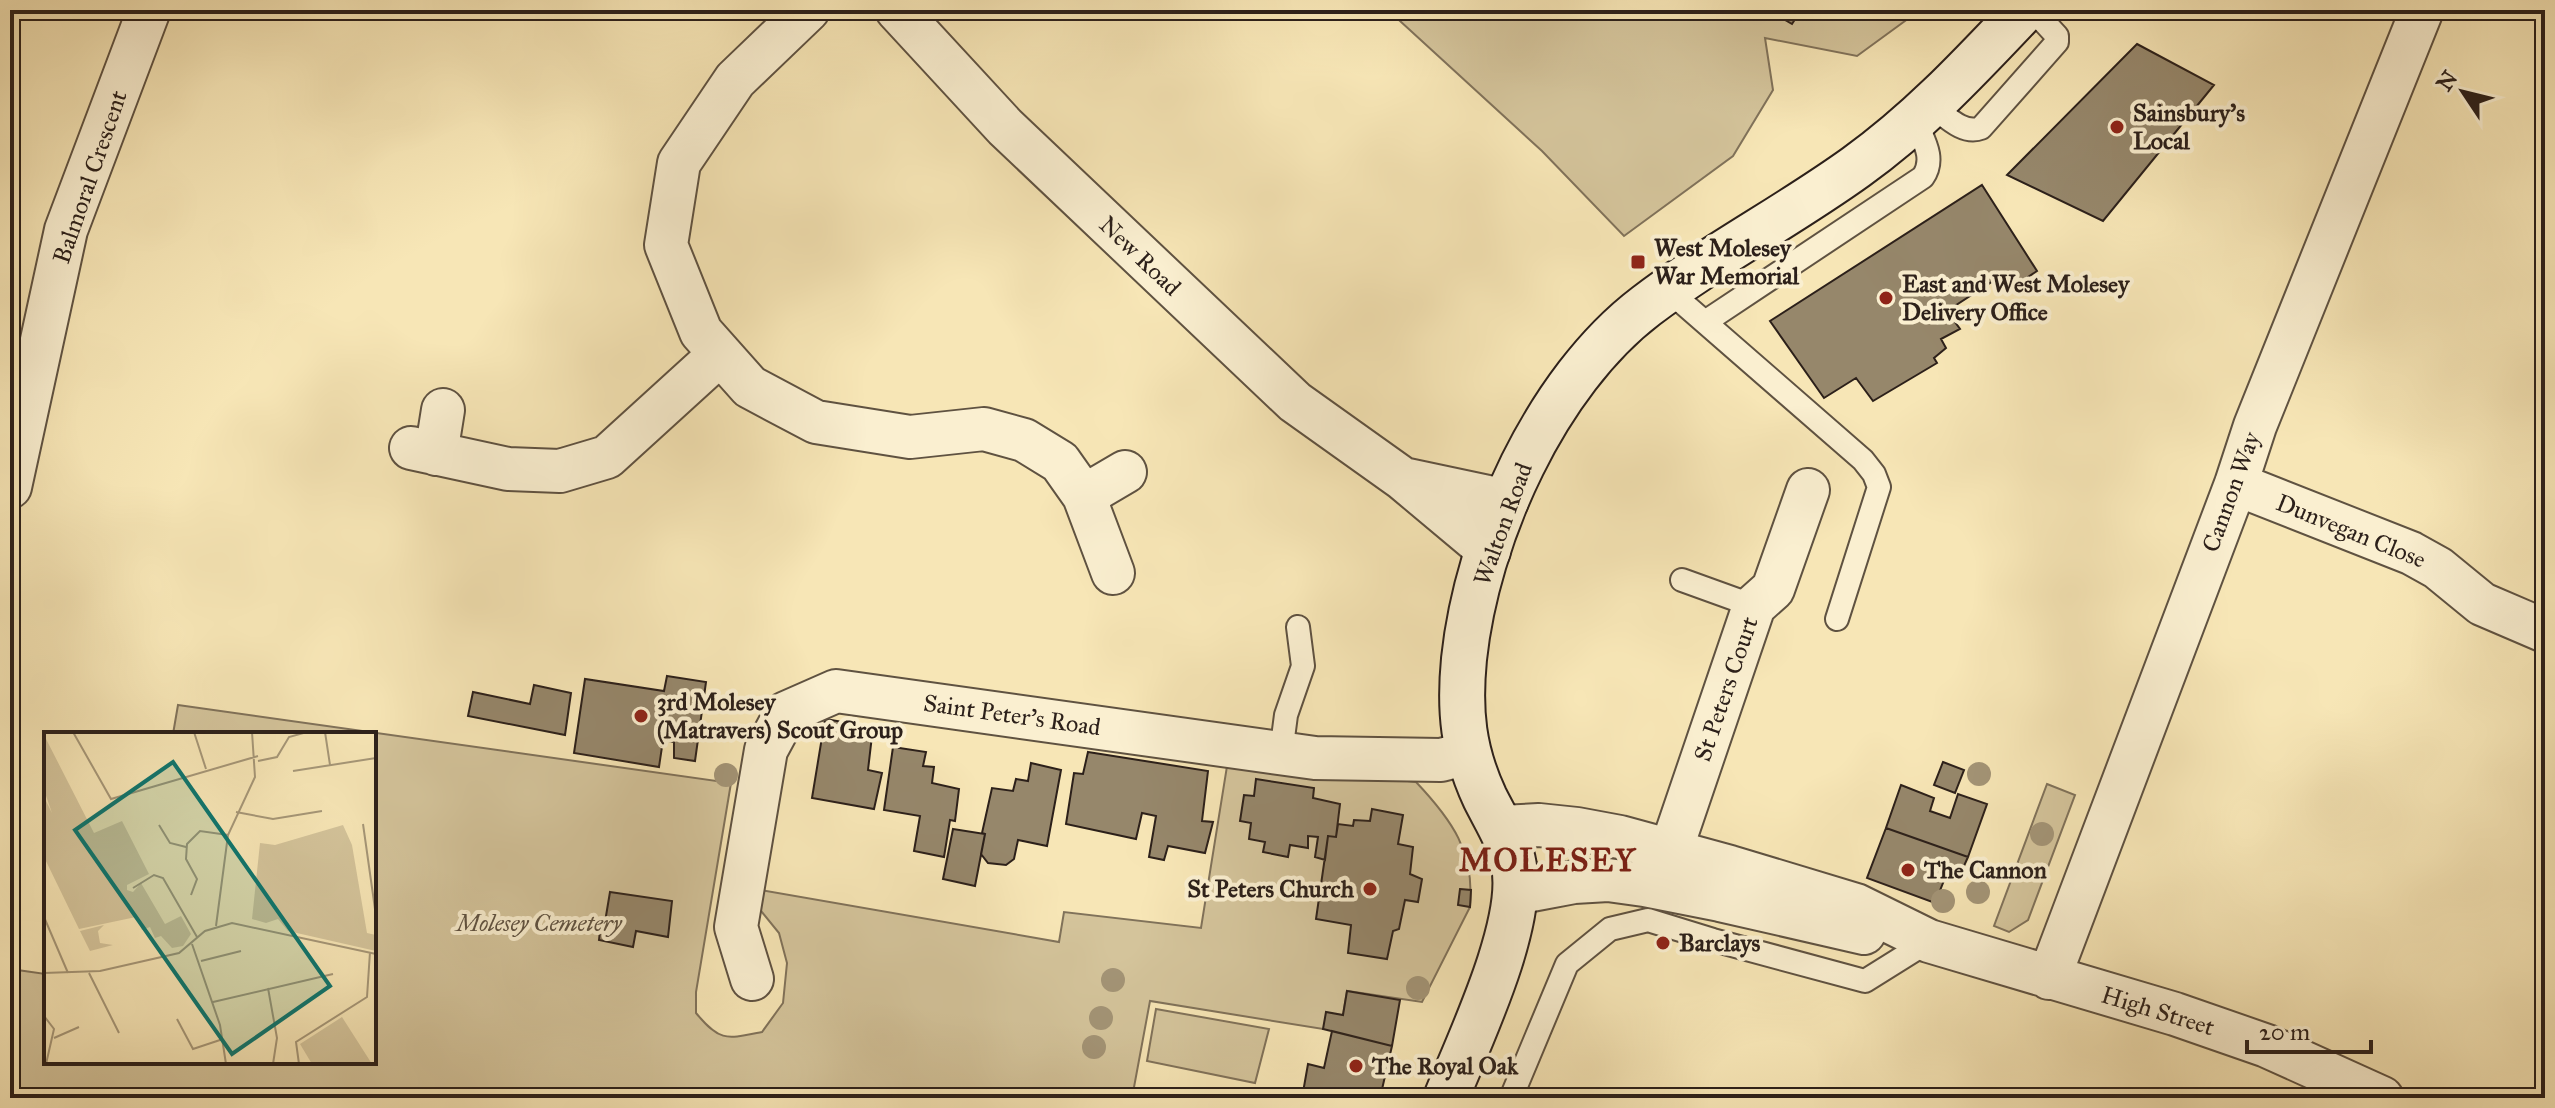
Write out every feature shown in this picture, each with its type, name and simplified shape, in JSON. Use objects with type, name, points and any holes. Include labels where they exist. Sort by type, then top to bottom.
[{"type":"main road","name":"Walton Road","points":[[1446,1098],[1493,978],[1511,922],[1516,893],[1510,849],[1468,753],[1462,729],[1464,659],[1489,551],[1533,444],[1573,383],[1622,327],[1703,265],[1855,167],[1924,113],[2024,10]]},
{"type":"street","name":"Balmoral Crescent","points":[[10,487],[66,230],[149,10]]},
{"type":"street","points":[[808,10],[735,80],[679,163],[666,245],[701,332],[750,387],[816,422],[910,437],[984,429],[1024,440],[1060,462],[1084,496],[1113,573]]},
{"type":"street","name":"New Road","points":[[897,10],[1005,127],[1284,392],[1403,479],[1489,551]]},
{"type":"street","name":"Cannon Way","points":[[2049,978],[2236,484],[2255,426],[2422,10]]},
{"type":"street","points":[[443,410],[423,451],[508,469],[560,471],[607,457],[719,355]]},
{"type":"street","points":[[1084,496],[1125,472]]},
{"type":"street","name":"New Road","points":[[1403,479],[1507,501]]},
{"type":"street","name":"Dunvegan Close","points":[[2236,484],[2411,553],[2438,568],[2482,604],[2545,631]]},
{"type":"street","name":"St Peters Court","points":[[1671,850],[1754,606],[1773,589],[1808,490]]},
{"type":"street","name":"Saint Peter's Road","points":[[752,979],[736,927],[766,750],[786,713],[836,691],[1315,758],[1441,760],[1468,753]]},
{"type":"street","name":"High Street","points":[[1501,827],[1539,825],[1577,829],[1671,850],[1856,905],[1929,941],[2175,1014],[2267,1046],[2382,1098]]},
{"type":"street","name":"High Street","points":[[1516,893],[1574,882],[1608,880],[1720,900],[1848,931],[1929,941]]},
{"type":"lane","points":[[1705,322],[1923,177],[1930,167],[1924,113],[1966,130],[1981,128],[2057,42],[2052,28],[2033,10]]},
{"type":"lane","points":[[1669,291],[1863,460],[1874,474],[1879,487],[1837,619]]},
{"type":"lane","points":[[1682,580],[1754,606]]},
{"type":"lane","points":[[1281,753],[1286,715],[1303,666],[1298,627]]},
{"type":"lane","points":[[1511,1098],[1567,964],[1610,929],[1648,920],[1865,981],[1929,941]]},
{"type":"green space","points":[[1388,10],[1920,10],[1857,56],[1765,38],[1773,90],[1733,156],[1624,236],[1542,151]]},
{"type":"green space","name":"Molesey Cemetery","points":[[178,705],[369,732],[173,732]]},
{"type":"green space","name":"Molesey Cemetery","points":[[376,733],[731,783],[696,992],[696,1013],[711,1029],[724,1036],[762,1032],[783,1003],[787,963],[779,933],[757,906],[755,889],[1059,942],[1064,912],[1201,928],[1228,760],[1416,782],[1458,838],[1465,853],[1471,887],[1470,907],[1422,1002],[1347,991],[1343,1015],[1323,1029],[1150,1001],[1132,1098],[10,1098],[10,969],[44,974],[44,1064],[376,1064]]},
{"type":"green space","points":[[2047,784],[2075,795],[2028,920],[2009,932],[1994,926]]},
{"type":"green space","points":[[1156,1009],[1269,1029],[1255,1083],[1147,1061]]},
{"type":"building","points":[[1768,10],[1801,10],[1792,24]]},
{"type":"building","name":"Sainsbury's Local","points":[[2137,44],[2214,85],[2103,221],[2007,175]]},
{"type":"building","name":"East and West Molesey Delivery Office","points":[[1982,185],[2037,271],[2016,285],[2001,276],[1947,311],[1960,329],[1941,339],[1946,348],[1934,358],[1937,363],[1873,401],[1856,378],[1824,398],[1770,321]]},
{"type":"building","name":"3rd Molesey (Matravers) Scout Group","points":[[667,676],[706,682],[695,761],[674,758],[674,742],[663,740],[659,767],[574,753],[585,679],[664,691]]},
{"type":"building","points":[[534,685],[571,693],[565,735],[468,716],[473,692],[530,704]]},
{"type":"building","points":[[825,719],[873,727],[868,770],[882,773],[874,809],[812,798]]},
{"type":"building","points":[[893,747],[926,752],[923,766],[934,767],[932,783],[959,789],[955,821],[950,820],[944,857],[914,851],[920,816],[884,810]]},
{"type":"building","points":[[1088,752],[1208,771],[1202,821],[1213,822],[1205,853],[1168,846],[1164,860],[1149,857],[1156,816],[1142,813],[1136,839],[1066,824],[1074,773],[1083,774]]},
{"type":"building","points":[[1943,762],[1964,770],[1955,793],[1934,785]]},
{"type":"building","points":[[1031,763],[1061,770],[1047,846],[1018,840],[1014,859],[1006,865],[988,863],[981,854],[985,834],[982,833],[992,788],[1013,791],[1016,779],[1028,781]]},
{"type":"building","points":[[1256,779],[1314,788],[1313,798],[1340,804],[1336,837],[1328,836],[1325,860],[1315,857],[1318,837],[1308,836],[1308,848],[1290,845],[1288,857],[1263,852],[1265,842],[1249,839],[1251,823],[1240,821],[1244,795],[1254,796]]},
{"type":"building","points":[[1901,785],[1934,798],[1930,811],[1950,818],[1958,794],[1987,804],[1968,857],[1886,828]]},
{"type":"building","name":"St Peters Church","points":[[1372,809],[1403,815],[1398,844],[1413,847],[1410,874],[1422,879],[1418,902],[1405,900],[1399,929],[1393,931],[1387,959],[1348,953],[1351,925],[1316,919],[1328,836],[1336,837],[1338,824],[1353,826],[1354,820],[1370,821]]},
{"type":"building","points":[[1886,828],[1968,857],[1959,877],[1947,873],[1935,903],[1867,878]]},
{"type":"building","points":[[953,829],[985,834],[975,886],[943,879]]},
{"type":"building","points":[[1460,889],[1471,890],[1470,907],[1458,905]]},
{"type":"building","points":[[610,892],[672,901],[668,937],[636,931],[633,947],[599,940]]},
{"type":"building","points":[[1347,991],[1400,1000],[1392,1046],[1323,1029],[1326,1012],[1343,1015]]},
{"type":"building","name":"The Royal Oak","points":[[1332,1031],[1392,1046],[1380,1098],[1302,1098],[1308,1064],[1324,1068]]},
{"type":"place","name":"Sainsbury's Local","points":[[2117,127]]},
{"type":"place","name":"West Molesey War Memorial","points":[[1638,262]]},
{"type":"place","name":"East and West Molesey Delivery Office","points":[[1886,298]]},
{"type":"place","name":"3rd Molesey (Matravers) Scout Group","points":[[641,716]]},
{"type":"place","name":"The Cannon","points":[[1908,870]]},
{"type":"place","name":"St Peters Church","points":[[1370,889]]},
{"type":"place","name":"Barclays","points":[[1663,943]]},
{"type":"place","name":"The Royal Oak","points":[[1356,1066]]},
{"type":"district","name":"MOLESEY","points":[[1548,860]]}]
